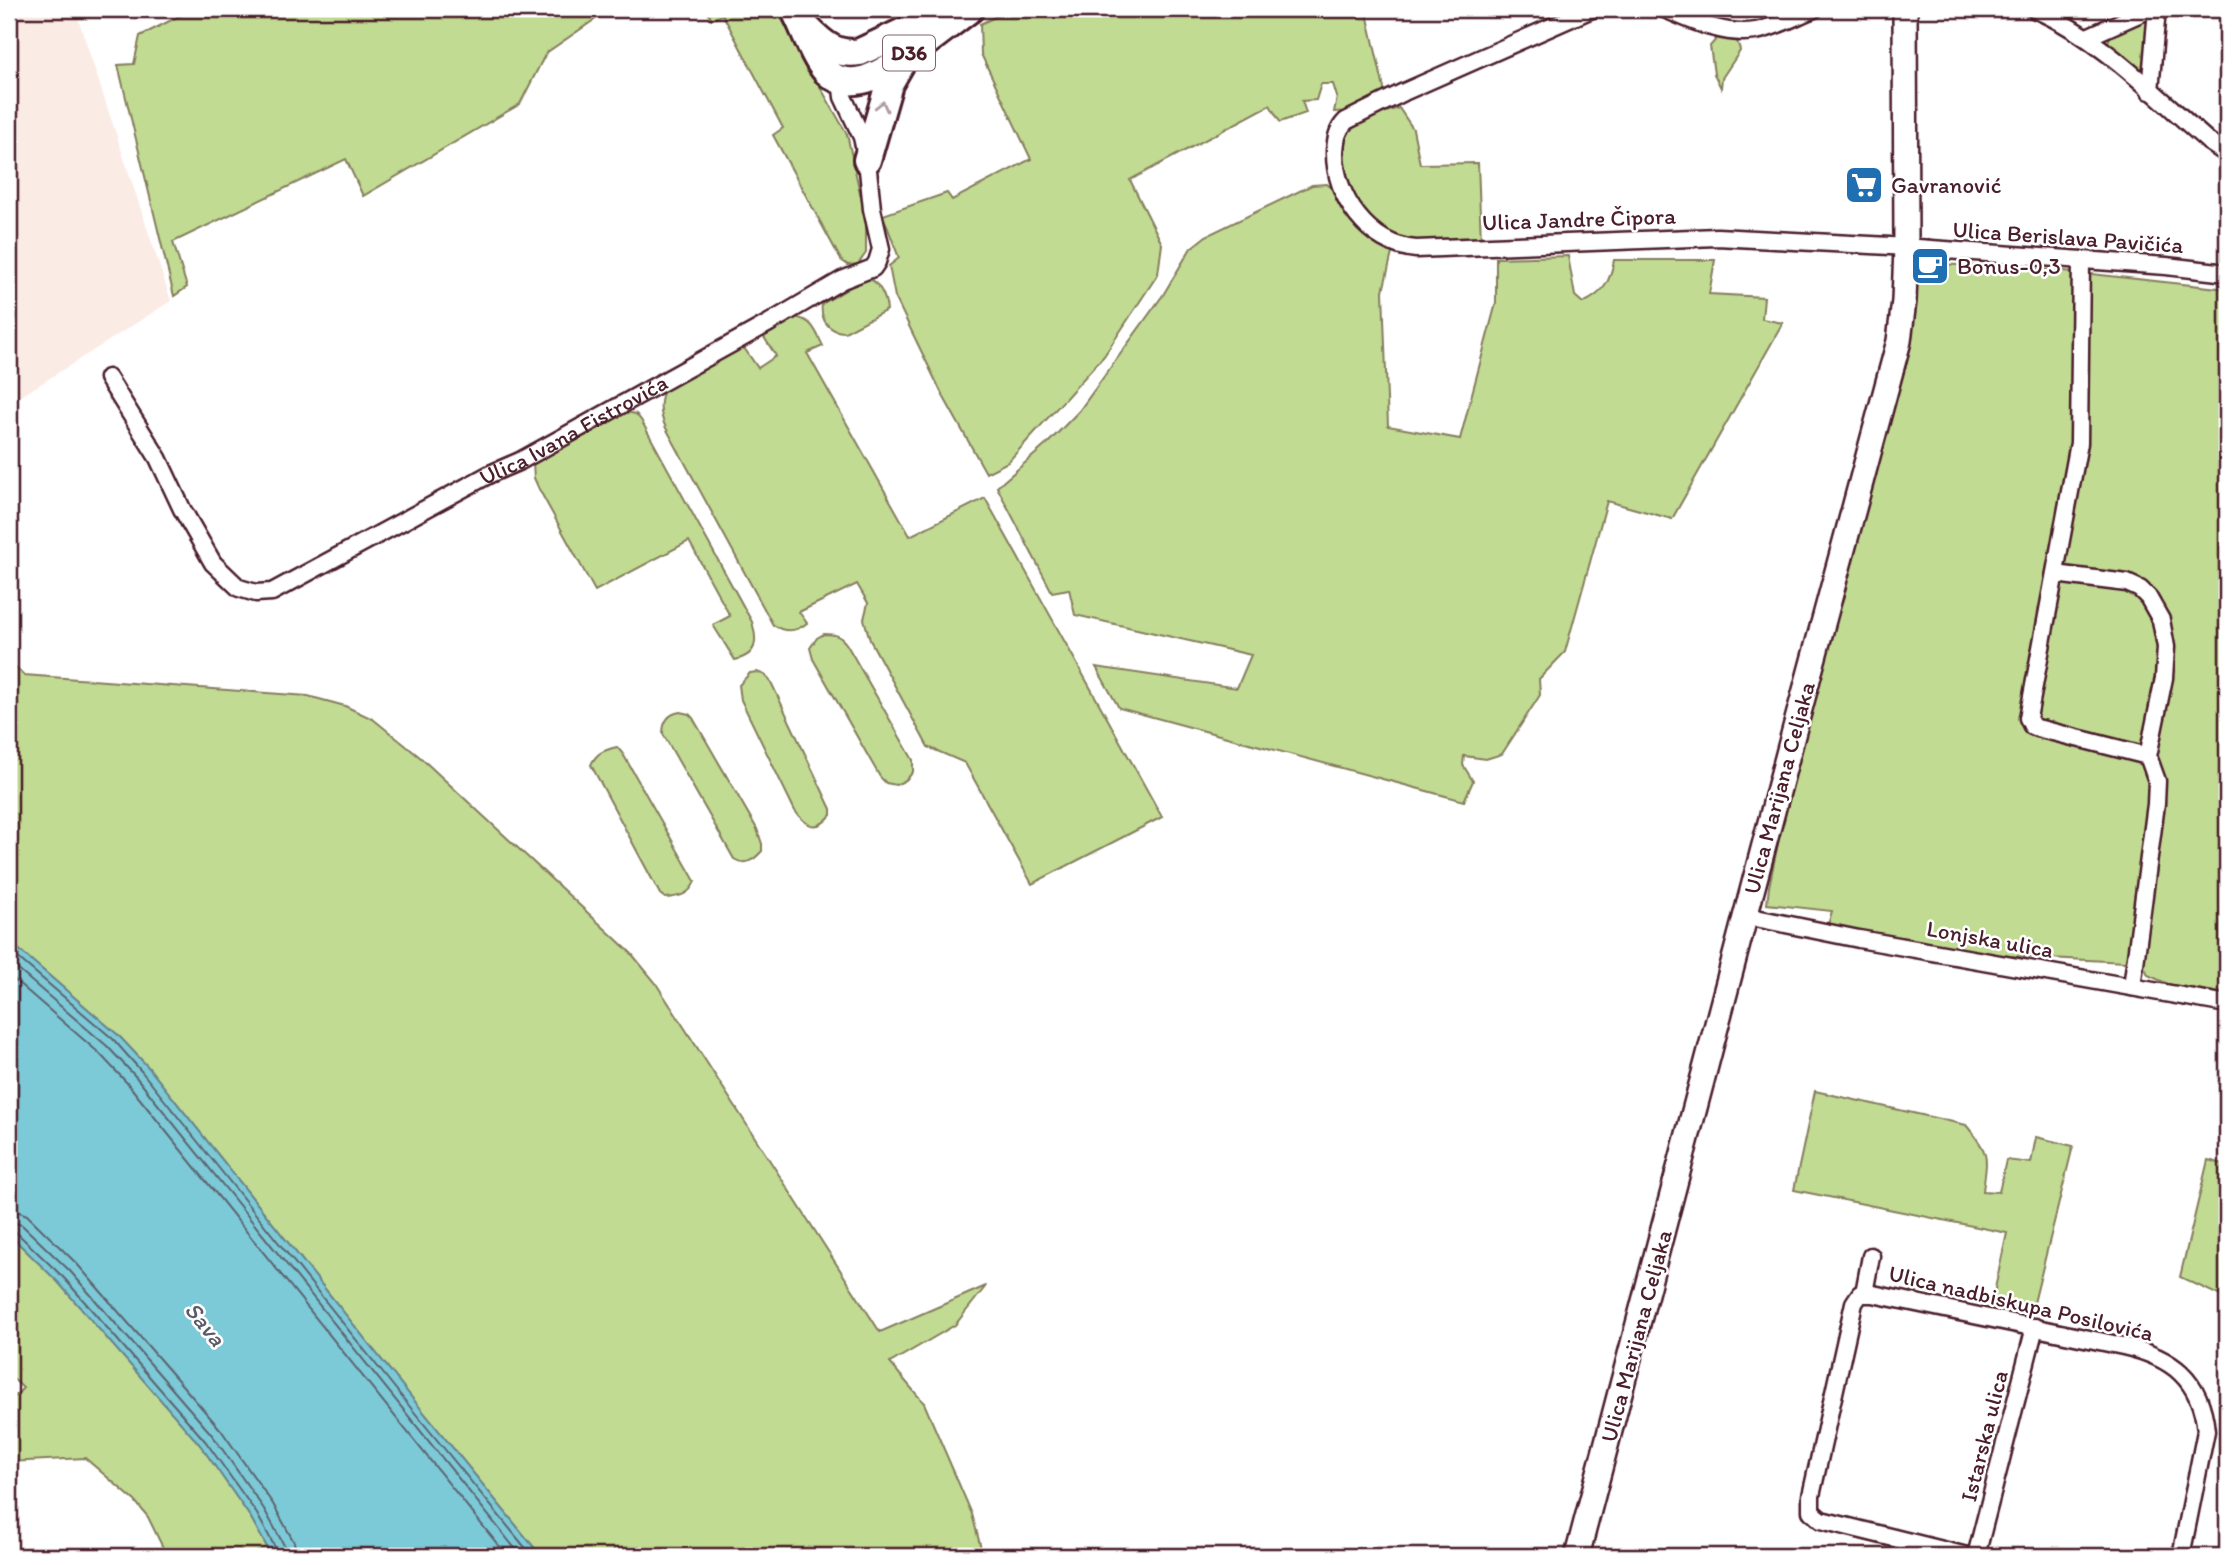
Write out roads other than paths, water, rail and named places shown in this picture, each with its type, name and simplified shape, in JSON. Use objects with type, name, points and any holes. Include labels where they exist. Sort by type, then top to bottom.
[{"type":"main road","name":"D36","points":[[798,17],[832,49],[852,53],[860,52],[952,9]]},
{"type":"main road","name":"D36","points":[[841,80],[862,80],[882,72],[970,9]]},
{"type":"main road","name":"Ulica Marijana Celjaka","points":[[1577,1556],[1899,341],[1906,247],[1905,9]]},
{"type":"main road","name":"Ulica Ivana Fistrovića","points":[[798,17],[825,71],[841,80]]},
{"type":"main road","points":[[841,80],[860,52]]},
{"type":"main road","points":[[867,160],[889,84],[906,55]]},
{"type":"street","name":"Ulica Jandre Čipora","points":[[1591,9],[1404,92],[1346,121],[1339,128],[1336,141],[1336,168],[1344,196],[1361,219],[1394,244],[1404,248],[1704,237],[1906,247]]},
{"type":"street","points":[[1665,9],[1705,26],[1733,31],[1756,31],[1814,9]]},
{"type":"street","points":[[2034,9],[2057,18],[2087,37],[2209,142],[2227,154]]},
{"type":"street","points":[[2087,37],[2150,9]]},
{"type":"street","points":[[2150,91],[2157,9]]},
{"type":"street","name":"Ulica Ivana Fistrovića","points":[[108,378],[158,458],[182,509],[213,563],[239,588],[256,593],[272,592],[490,474],[520,461],[842,280],[873,268],[881,249],[872,209],[867,160],[862,137],[843,97],[841,80]]},
{"type":"street","name":"Ulica Berislava Pavičića","points":[[1906,247],[2227,273]]},
{"type":"street","points":[[2081,260],[2078,443],[2028,712],[2029,723],[2037,728],[2148,756]]},
{"type":"street","points":[[2055,574],[2127,583],[2140,589],[2155,607],[2165,634],[2165,665],[2158,715],[2148,756],[2158,791],[2132,987]]},
{"type":"street","name":"Lonjska ulica","points":[[1746,916],[1859,939],[2227,1004]]},
{"type":"street","name":"Ulica nadbiskupa Posilovića","points":[[1864,1293],[1871,1256]]},
{"type":"street","name":"Ulica nadbiskupa Posilovića","points":[[1967,1556],[1821,1520],[1811,1511],[1811,1496],[1854,1303],[1857,1296],[1864,1293],[2149,1352],[2172,1364],[2190,1382],[2201,1405],[2206,1431],[2181,1556]]},
{"type":"street","name":"Istarska ulica","points":[[1976,1556],[2035,1327]]},
{"type":"water","name":"Sava","points":[[9,941],[118,1035],[148,1067],[541,1556],[272,1556],[251,1518],[201,1446],[58,1282],[9,1234]]},
{"type":"place","name":"Gavranović","points":[[1864,185]]},
{"type":"place","name":"Bonus-0,3","points":[[1930,266]]}]
